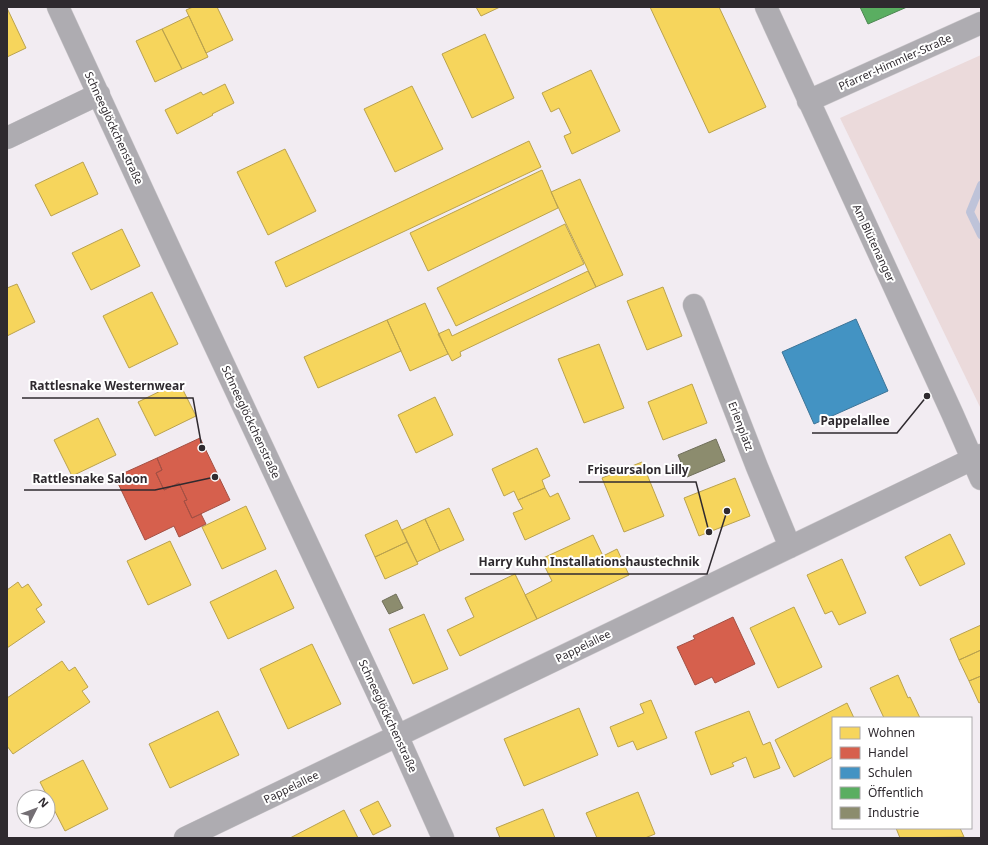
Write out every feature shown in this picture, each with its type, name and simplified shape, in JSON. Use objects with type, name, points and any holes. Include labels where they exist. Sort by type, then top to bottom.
[{"type":"street","name":"Schneeglöckchenstraße","points":[[58,7],[397,735],[443,838]]},
{"type":"street","name":"Am Blütenanger","points":[[766,7],[952,413],[977,457],[981,479]]},
{"type":"street","name":"Pfarrer-Himmler-Straße","points":[[808,101],[981,23]]},
{"type":"street","points":[[7,138],[99,94]]},
{"type":"street","name":"Erlenplatz","points":[[694,305],[790,547]]},
{"type":"street","name":"Pappelallee","points":[[185,838],[977,457]]},
{"type":"shaded area","points":[[981,55],[981,409],[840,118]]},
{"type":"building: Wohnen","points":[[193,7],[217,7],[233,40],[206,53],[186,10]]},
{"type":"building: Wohnen","points":[[476,7],[500,7],[481,16]]},
{"type":"building: Wohnen","points":[[650,7],[719,7],[766,107],[709,133]]},
{"type":"building: Wohnen","points":[[7,8],[26,48],[7,57]]},
{"type":"building: Wohnen","points":[[189,16],[208,57],[182,69],[162,29]]},
{"type":"building: Wohnen","points":[[162,29],[182,69],[155,82],[136,41]]},
{"type":"building: Wohnen","points":[[485,34],[514,98],[472,118],[442,54]]},
{"type":"building: Wohnen","points":[[591,70],[620,131],[572,154],[564,136],[571,133],[559,108],[551,112],[542,93]]},
{"type":"building: Wohnen","points":[[225,84],[234,103],[177,134],[165,110],[201,92],[203,95]]},
{"type":"building: Wohnen","points":[[412,86],[443,149],[395,172],[364,109]]},
{"type":"building: Wohnen","points":[[529,141],[541,167],[286,287],[275,262]]},
{"type":"building: Wohnen","points":[[285,149],[316,211],[268,235],[237,172]]},
{"type":"building: Wohnen","points":[[83,162],[98,194],[51,216],[35,185]]},
{"type":"building: Wohnen","points":[[542,170],[558,208],[428,271],[410,233]]},
{"type":"building: Wohnen","points":[[580,179],[623,275],[596,287],[551,192]]},
{"type":"building: Wohnen","points":[[565,224],[584,264],[456,326],[437,288]]},
{"type":"building: Wohnen","points":[[122,229],[140,266],[91,290],[72,253]]},
{"type":"building: Wohnen","points":[[588,271],[596,287],[460,352],[461,356],[452,361],[438,334],[449,329],[452,336]]},
{"type":"building: Wohnen","points":[[17,284],[35,322],[7,336],[7,288]]},
{"type":"building: Wohnen","points":[[663,287],[682,336],[647,350],[627,301]]},
{"type":"building: Wohnen","points":[[152,292],[178,344],[129,368],[103,316]]},
{"type":"building: Wohnen","points":[[425,303],[448,354],[410,371],[387,320]]},
{"type":"building: Wohnen","points":[[387,320],[401,351],[318,388],[304,357]]},
{"type":"building: Wohnen","points":[[599,344],[624,408],[584,423],[558,359]]},
{"type":"building: Wohnen","points":[[179,382],[196,416],[155,436],[138,402]]},
{"type":"building: Wohnen","points":[[692,384],[707,423],[663,440],[648,402]]},
{"type":"building: Wohnen","points":[[435,397],[453,435],[416,453],[398,415]]},
{"type":"building: Wohnen","points":[[98,418],[116,455],[72,476],[54,440]]},
{"type":"building: Wohnen","points":[[537,448],[550,476],[542,480],[545,488],[518,500],[514,491],[504,496],[492,469]]},
{"type":"building: Wohnen","points":[[642,462],[664,516],[624,532],[602,478]]},
{"type":"building: Wohnen","points":[[735,478],[750,516],[699,536],[684,498]]},
{"type":"building: Wohnen","points":[[545,488],[550,497],[558,493],[570,519],[525,540],[513,513],[523,509],[518,500]]},
{"type":"building: Wohnen","points":[[246,506],[266,549],[222,569],[202,527]]},
{"type":"building: Wohnen","points":[[449,508],[464,540],[440,551],[425,519]]},
{"type":"building: Wohnen","points":[[425,519],[440,551],[417,562],[402,530]]},
{"type":"building: Wohnen","points":[[397,520],[407,542],[375,557],[365,535]]},
{"type":"building: Wohnen","points":[[950,534],[965,564],[920,586],[905,557]]},
{"type":"building: Wohnen","points":[[593,535],[603,556],[617,549],[629,575],[537,619],[525,595],[552,581],[541,559]]},
{"type":"building: Wohnen","points":[[170,541],[191,585],[148,605],[127,561]]},
{"type":"building: Wohnen","points":[[407,542],[418,564],[385,579],[375,557]]},
{"type":"building: Wohnen","points":[[842,559],[866,613],[839,625],[832,611],[825,614],[807,575]]},
{"type":"building: Wohnen","points":[[276,570],[294,608],[228,639],[210,602]]},
{"type":"building: Wohnen","points":[[515,574],[537,619],[460,656],[447,630],[474,617],[465,598]]},
{"type":"building: Wohnen","points":[[18,582],[22,588],[28,584],[42,605],[36,609],[45,622],[7,648],[7,590]]},
{"type":"building: Wohnen","points":[[794,607],[822,667],[778,688],[750,628]]},
{"type":"building: Wohnen","points":[[424,614],[448,669],[413,684],[389,629]]},
{"type":"building: Wohnen","points":[[981,625],[981,650],[959,660],[950,639]]},
{"type":"building: Wohnen","points":[[312,644],[341,704],[288,729],[260,669]]},
{"type":"building: Wohnen","points":[[981,650],[981,676],[969,681],[959,660]]},
{"type":"building: Wohnen","points":[[62,661],[69,671],[75,667],[88,687],[82,691],[90,702],[13,754],[7,746],[7,698]]},
{"type":"building: Wohnen","points":[[898,675],[908,698],[910,697],[920,717],[884,717],[870,688]]},
{"type":"building: Wohnen","points":[[981,676],[981,702],[979,703],[969,681]]},
{"type":"building: Wohnen","points":[[651,700],[667,738],[637,750],[633,741],[618,747],[610,727],[644,713],[640,704]]},
{"type":"building: Wohnen","points":[[847,703],[854,717],[832,717],[832,758],[794,777],[775,740]]},
{"type":"building: Wohnen","points":[[579,708],[598,755],[524,786],[504,739]]},
{"type":"building: Wohnen","points":[[218,711],[239,755],[170,788],[149,744]]},
{"type":"building: Wohnen","points":[[749,711],[763,745],[770,742],[780,768],[754,778],[746,757],[732,763],[734,766],[711,775],[695,732]]},
{"type":"building: Wohnen","points":[[83,760],[108,809],[65,831],[56,813],[56,789],[44,789],[40,782]]},
{"type":"building: Wohnen","points":[[638,792],[655,834],[645,838],[597,838],[586,813]]},
{"type":"building: Wohnen","points":[[378,801],[391,826],[373,835],[360,810]]},
{"type":"building: Wohnen","points":[[543,809],[555,838],[500,838],[496,828]]},
{"type":"building: Wohnen","points":[[344,810],[358,838],[290,838]]},
{"type":"building: Wohnen","points":[[896,829],[960,829],[964,837],[900,838]]},
{"type":"building: Handel","points":[[200,438],[230,500],[192,518],[184,501],[187,500],[179,483],[164,490],[156,473],[162,470],[157,458]]},
{"type":"building: Handel","points":[[157,458],[162,470],[156,473],[164,490],[179,483],[187,500],[184,501],[192,518],[201,514],[206,524],[179,537],[174,526],[145,540],[115,477]]},
{"type":"building: Handel","points":[[733,617],[755,664],[715,683],[712,677],[695,685],[677,647],[695,639],[693,636]]},
{"type":"building: Schulen","points":[[856,319],[888,391],[814,424],[782,352]]},
{"type":"building: Öffentlich","points":[[860,7],[907,7],[868,24]]},
{"type":"building: Industrie","points":[[716,439],[725,461],[687,477],[678,455]]},
{"type":"building: Industrie","points":[[396,594],[403,608],[389,614],[382,601]]},
{"type":"waterway","points":[[981,185],[970,212],[981,235]]},
{"type":"place","name":"Pappelallee","points":[[927,396]]},
{"type":"place","name":"Rattlesnake Westernwear","points":[[202,448]]},
{"type":"place","name":"Rattlesnake Saloon","points":[[215,477]]},
{"type":"place","name":"Harry Kuhn Installationshaustechnik","points":[[727,511]]},
{"type":"place","name":"Friseursalon Lilly","points":[[709,532]]}]
